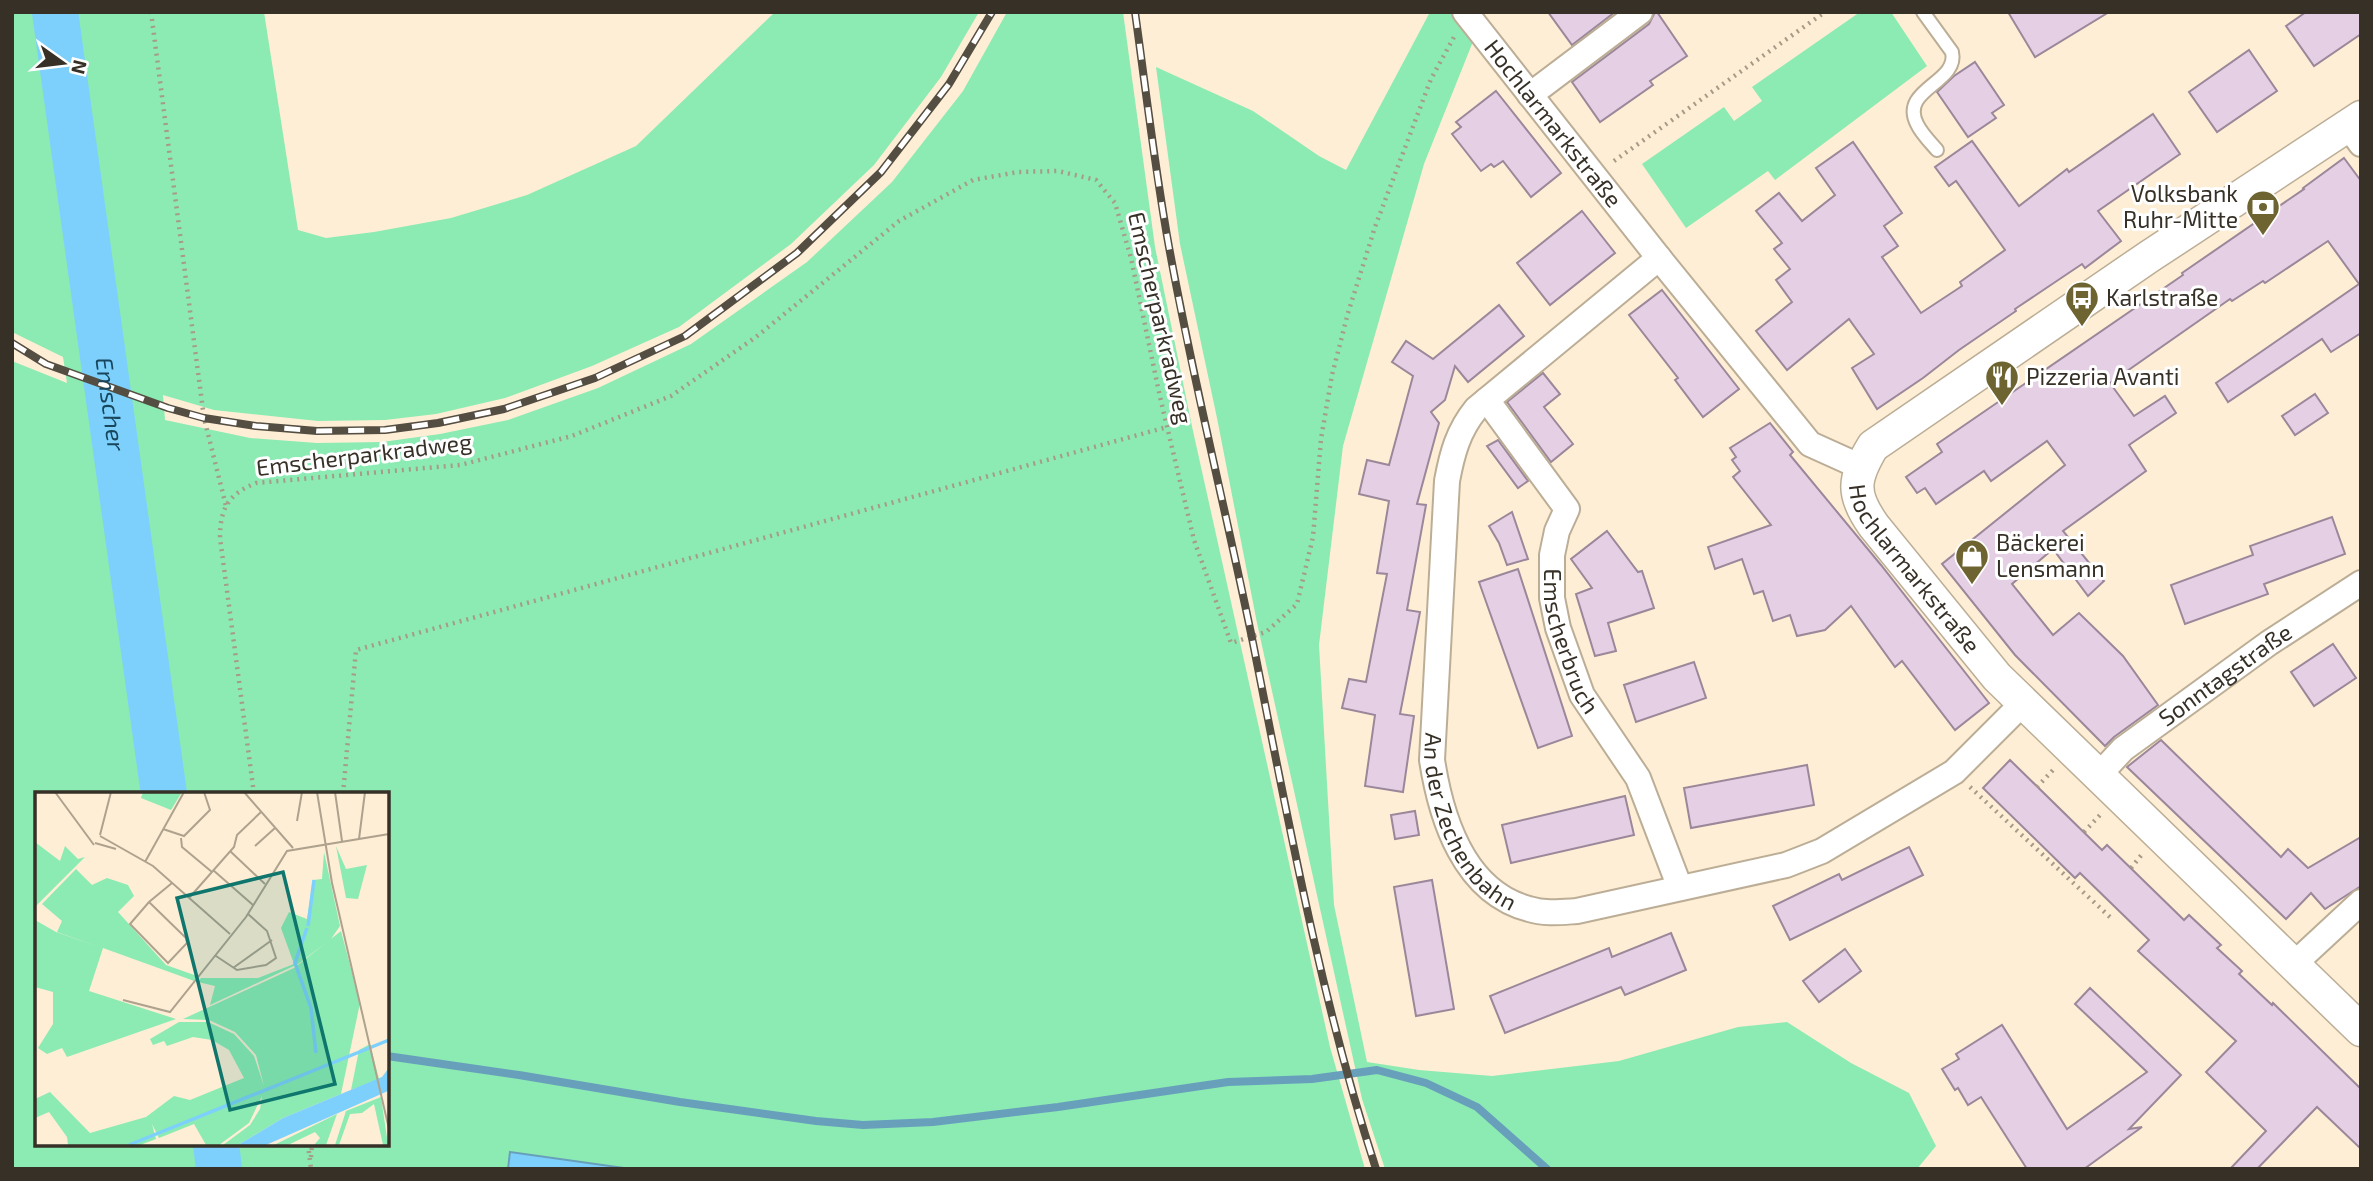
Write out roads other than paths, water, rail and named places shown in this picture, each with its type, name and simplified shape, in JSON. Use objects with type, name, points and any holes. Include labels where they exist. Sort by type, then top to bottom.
[{"type":"street","points":[[1530,95],[1640,12]]},
{"type":"street","name":"Hochlarmarkstraße","points":[[1466,13],[1810,444],[1861,467],[1856,480],[1856,490],[1864,513],[1997,677],[2361,1030]]},
{"type":"street","points":[[1861,467],[1873,446],[2150,256],[2357,129]]},
{"type":"street","name":"An der Zechenbahn","points":[[1659,258],[1476,409],[1465,422],[1457,441],[1447,481],[1432,760],[1441,804],[1451,831],[1464,858],[1479,879],[1507,899],[1531,910],[1554,913],[1577,911],[1786,865],[1822,851],[1954,772],[2023,703]]},
{"type":"street","name":"Emscherbruch","points":[[1487,400],[1567,509],[1552,555],[1552,598],[1558,628],[1582,695],[1638,778],[1680,888]]},
{"type":"street","name":"Sonntagstraße","points":[[2098,776],[2123,749],[2269,643],[2361,583]]},
{"type":"street","points":[[2293,965],[2361,902]]},
{"type":"lane","points":[[1923,12],[1952,52],[1953,58],[1949,70],[1926,89],[1916,100],[1913,109],[1917,125],[1937,150]]},
{"type":"water","points":[[510,1152],[631,1169],[508,1169]]},
{"type":"waterway","name":"Emscher","points":[[55,12],[164,792]]},
{"type":"waterway","points":[[388,1056],[680,1102],[863,1125],[933,1122],[1228,1082],[1312,1079],[1377,1070],[1426,1083],[1477,1107],[1547,1169]]},
{"type":"waterway","name":"Emscher","points":[[216,1146],[219,1169]]},
{"type":"railway","points":[[12,343],[46,364],[168,408],[204,418],[256,426],[317,431],[385,430],[438,423],[504,409],[595,378],[685,336],[797,253],[881,172],[949,84],[992,12]]},
{"type":"railway","points":[[1135,12],[1164,218],[1188,346],[1243,594],[1307,908],[1338,1039],[1376,1169]]},
{"type":"place","name":"Volksbank Ruhr-Mitte","points":[[2263,237]]},
{"type":"place","name":"Karlstraße","points":[[2082,328]]},
{"type":"place","name":"Pizzeria Avanti","points":[[2002,407]]},
{"type":"place","name":"Bäckerei Lensmann","points":[[1972,586]]}]
